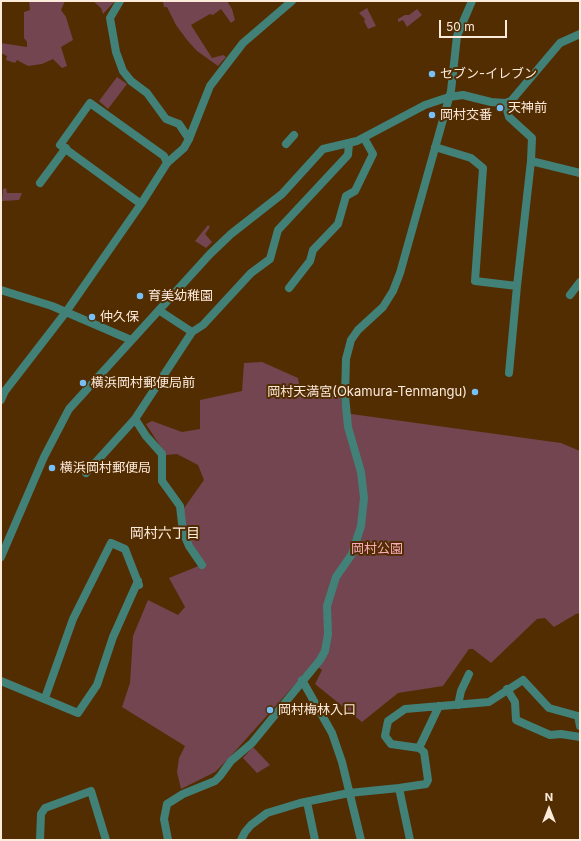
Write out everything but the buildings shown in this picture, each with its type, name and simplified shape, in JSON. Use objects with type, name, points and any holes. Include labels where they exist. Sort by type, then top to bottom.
[{"type":"street","points":[[120,1],[110,18],[116,52],[123,71],[131,81],[148,93],[166,119],[179,124],[189,139]]},
{"type":"street","points":[[1,400],[5,391],[66,312],[141,204],[167,163],[184,148],[210,86],[243,43],[292,1]]},
{"type":"street","points":[[168,840],[164,819],[167,804],[183,794],[214,781],[220,776],[234,758],[252,743],[302,680],[320,660],[325,651],[328,634],[327,606],[336,577],[352,554],[362,526],[364,498],[363,480],[348,427],[344,381],[346,358],[351,340],[358,330],[383,307],[393,290],[449,97],[456,36],[472,1]]},
{"type":"street","points":[[1,557],[44,457],[69,409],[131,340],[160,311],[226,239],[282,194],[323,149],[349,144],[364,138],[425,105],[449,97],[463,95],[492,102],[505,103],[511,101],[560,43],[580,34]]},
{"type":"street","points":[[141,204],[60,145],[90,103],[164,156],[167,163]]},
{"type":"street","points":[[505,103],[509,117],[532,138],[531,161],[509,373]]},
{"type":"street","points":[[286,144],[294,136]]},
{"type":"street","points":[[289,288],[310,260],[313,250],[338,224],[346,196],[355,190],[373,154],[364,138]]},
{"type":"street","points":[[86,473],[135,419],[192,332],[203,325],[251,273],[270,259],[278,230],[348,155],[349,144]]},
{"type":"street","points":[[435,147],[472,158],[483,168],[475,281],[517,286]]},
{"type":"street","points":[[40,183],[66,148]]},
{"type":"street","points":[[531,161],[580,173]]},
{"type":"street","points":[[570,295],[580,282]]},
{"type":"street","points":[[1,290],[66,312],[131,340]]},
{"type":"street","points":[[160,311],[192,332]]},
{"type":"street","points":[[135,419],[146,436],[162,454],[162,481],[180,506],[183,532],[189,546],[202,565]]},
{"type":"street","points":[[1,680],[78,713],[97,685],[113,637],[139,584],[124,549],[111,542],[73,619],[45,698]]},
{"type":"street","points":[[458,705],[461,691],[469,674]]},
{"type":"street","points":[[302,680],[332,734],[342,762],[361,840]]},
{"type":"street","points":[[241,840],[244,832],[266,813],[349,793],[426,784],[428,780],[424,752],[419,748],[391,744],[385,736],[388,721],[405,709],[490,702],[507,689],[523,680],[549,708],[578,716],[580,726]]},
{"type":"street","points":[[507,689],[515,702],[516,720],[550,734],[580,737]]},
{"type":"street","points":[[419,748],[439,706]]},
{"type":"street","points":[[400,788],[410,840]]},
{"type":"street","points":[[40,840],[41,814],[45,808],[91,791],[106,840]]},
{"type":"street","points":[[307,802],[315,840]]},
{"type":"green space","points":[[29,1],[65,1],[61,10],[66,17],[73,40],[61,47],[67,66],[62,68],[53,59],[42,64],[28,66],[17,60],[15,63],[6,60],[7,56],[1,53],[1,43],[27,47],[27,42],[24,38],[24,12],[30,10]]},
{"type":"green space","points":[[93,1],[115,1],[103,14],[101,8]]},
{"type":"green space","points":[[227,1],[232,9],[235,20],[231,23],[221,9],[213,15],[210,14],[191,25],[212,58],[223,55],[226,57],[218,66],[197,51],[187,40],[176,25],[167,7],[164,7],[163,2]]},
{"type":"green space","points":[[367,8],[376,26],[368,29],[364,21],[365,19],[359,13]]},
{"type":"green space","points":[[417,9],[422,15],[407,27],[403,20],[398,22],[398,19],[405,15],[409,15]]},
{"type":"green space","points":[[117,77],[127,84],[108,109],[99,101]]},
{"type":"green space","points":[[6,188],[7,193],[22,193],[19,200],[2,201],[3,189]]},
{"type":"green space","points":[[208,225],[210,227],[205,234],[212,242],[206,248],[195,241]]},
{"type":"green space","name":"岡村公園","points":[[262,362],[298,378],[300,389],[338,386],[344,413],[561,443],[580,451],[580,613],[554,627],[545,618],[537,619],[491,663],[473,649],[469,649],[443,686],[398,693],[362,722],[315,684],[322,670],[315,665],[306,672],[215,772],[181,789],[177,772],[179,758],[185,746],[122,707],[130,683],[133,636],[148,600],[178,615],[185,607],[169,578],[201,565],[187,538],[182,511],[204,480],[198,465],[177,454],[166,455],[146,424],[152,421],[182,432],[200,429],[200,400],[242,391],[244,363]]},
{"type":"green space","points":[[253,747],[270,765],[257,773],[243,758]]},
{"type":"place","name":"セブン-イレブン","points":[[432,74]]},
{"type":"place","name":"天神前","points":[[500,108]]},
{"type":"place","name":"岡村交番","points":[[432,115]]},
{"type":"place","name":"育美幼稚園","points":[[140,296]]},
{"type":"place","name":"仲久保","points":[[92,317]]},
{"type":"place","name":"横浜岡村郵便局前","points":[[83,383]]},
{"type":"place","name":"岡村天満宮(Okamura-Tenmangu)","points":[[475,392]]},
{"type":"place","name":"横浜岡村郵便局","points":[[52,468]]},
{"type":"place","name":"岡村梅林入口","points":[[270,710]]},
{"type":"district","name":"岡村六丁目","points":[[165,534]]}]
